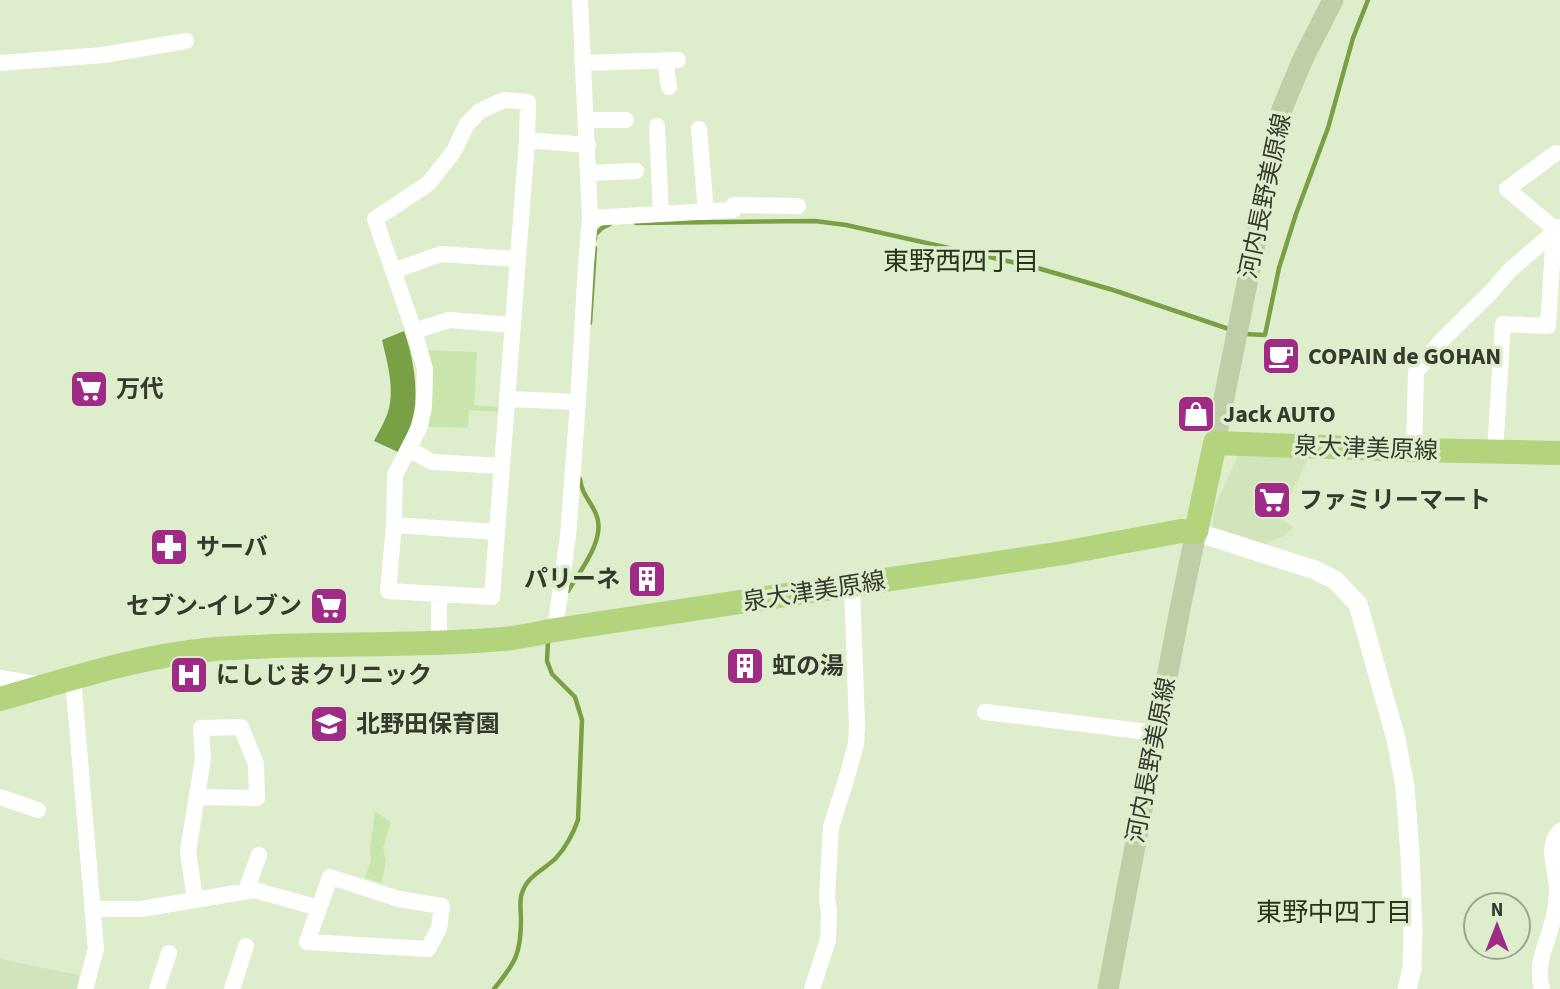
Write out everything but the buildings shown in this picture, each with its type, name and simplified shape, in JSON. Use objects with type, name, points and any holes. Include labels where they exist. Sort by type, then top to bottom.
[{"type":"main road","name":"河内長野美原線","points":[[1215,443],[1282,109],[1303,59],[1333,0]]},
{"type":"main road","name":"泉大津美原線","points":[[1215,443],[1560,453]]},
{"type":"main road","points":[[1196,532],[1215,443]]},
{"type":"main road","name":"泉大津美原線","points":[[0,699],[142,661],[205,650],[292,645],[439,644],[506,639],[1063,553],[1181,531],[1196,532]]},
{"type":"main road","name":"河内長野美原線","points":[[1108,989],[1196,532]]},
{"type":"street","points":[[555,630],[568,536],[590,218],[580,0]]},
{"type":"street","points":[[0,63],[103,55],[186,41]]},
{"type":"street","points":[[582,63],[672,60],[669,87]]},
{"type":"street","points":[[504,100],[528,102],[527,140],[492,597],[388,591],[395,475],[420,426],[424,407],[425,369],[375,219],[429,183],[454,151],[467,124],[480,111],[504,100]]},
{"type":"street","points":[[586,120],[626,120]]},
{"type":"street","points":[[657,126],[661,214]]},
{"type":"street","points":[[699,129],[706,212]]},
{"type":"street","points":[[527,140],[587,145]]},
{"type":"street","points":[[1556,153],[1507,189],[1557,230]]},
{"type":"street","points":[[588,173],[636,171]]},
{"type":"street","points":[[590,218],[733,210],[734,205],[798,206]]},
{"type":"street","points":[[1495,452],[1503,324],[1554,326],[1557,230]]},
{"type":"street","points":[[1414,450],[1416,372],[1441,341],[1510,270],[1557,230]]},
{"type":"street","points":[[393,271],[441,254],[518,259]]},
{"type":"street","points":[[414,331],[449,320],[513,325]]},
{"type":"street","points":[[507,399],[578,402]]},
{"type":"street","points":[[409,449],[432,462],[502,466]]},
{"type":"street","points":[[394,525],[497,532]]},
{"type":"street","points":[[1196,532],[1315,570],[1335,580],[1358,604],[1396,739],[1405,788],[1413,932],[1412,969],[1407,989]]},
{"type":"street","points":[[812,989],[828,940],[827,898],[831,827],[848,777],[858,726],[852,585]]},
{"type":"street","points":[[439,594],[439,644]]},
{"type":"street","points":[[0,678],[46,686]]},
{"type":"street","points":[[73,678],[96,949],[85,989]]},
{"type":"street","points":[[985,712],[1156,733]]},
{"type":"street","points":[[195,900],[188,851],[203,759],[201,728],[240,727],[256,764],[257,798],[197,797]]},
{"type":"street","points":[[0,797],[38,810]]},
{"type":"street","points":[[1542,989],[1539,962],[1554,916],[1558,889],[1552,847],[1555,836],[1560,831]]},
{"type":"street","points":[[246,891],[259,855]]},
{"type":"street","points":[[330,877],[399,899],[442,906],[439,928],[428,949],[307,942],[319,908],[330,877]]},
{"type":"street","points":[[92,909],[141,909],[254,890],[319,908]]},
{"type":"street","points":[[232,989],[246,946]]},
{"type":"street","points":[[157,989],[169,953]]},
{"type":"shaded area","points":[[404,331],[411,354],[416,392],[410,427],[398,452],[374,441],[388,413],[391,395],[382,340]]},
{"type":"shaded area","points":[[428,350],[477,352],[474,405],[499,407],[499,412],[469,410],[468,428],[428,427],[432,388]]},
{"type":"shaded area","points":[[1240,451],[1311,452],[1282,514],[1281,519],[1293,527],[1285,536],[1269,542],[1265,548],[1212,531],[1214,508]]},
{"type":"shaded area","points":[[375,811],[391,823],[383,848],[386,859],[382,883],[365,878],[371,860]]},
{"type":"shaded area","points":[[0,959],[78,975],[81,981],[79,989],[0,989]]},
{"type":"waterway","points":[[1245,334],[1265,335],[1279,268],[1328,128],[1353,38],[1368,0]]},
{"type":"waterway","points":[[636,223],[815,221],[846,225],[1034,267],[1229,329]]},
{"type":"waterway","points":[[595,239],[595,235],[610,224]]},
{"type":"waterway","points":[[590,323],[595,248]]},
{"type":"waterway","points":[[568,591],[591,554],[598,533],[596,514],[584,493],[580,479]]},
{"type":"waterway","points":[[494,989],[512,965],[518,950],[524,887],[560,854],[578,820],[582,720],[575,697],[552,674],[547,661],[548,641]]},
{"type":"place","name":"COPAIN de GOHAN","points":[[1281,356]]},
{"type":"place","name":"万代","points":[[89,389]]},
{"type":"place","name":"Jack AUTO","points":[[1196,414]]},
{"type":"place","name":"ファミリーマート","points":[[1272,500]]},
{"type":"place","name":"サーバ","points":[[169,547]]},
{"type":"place","name":"パリーネ","points":[[647,579]]},
{"type":"place","name":"セブン-イレブン","points":[[329,606]]},
{"type":"place","name":"虹の湯","points":[[745,666]]},
{"type":"place","name":"にしじまクリニック","points":[[189,675]]},
{"type":"place","name":"北野田保育園","points":[[329,724]]},
{"type":"district","name":"東野西四丁目","points":[[961,261]]},
{"type":"district","name":"東野中四丁目","points":[[1334,912]]}]
